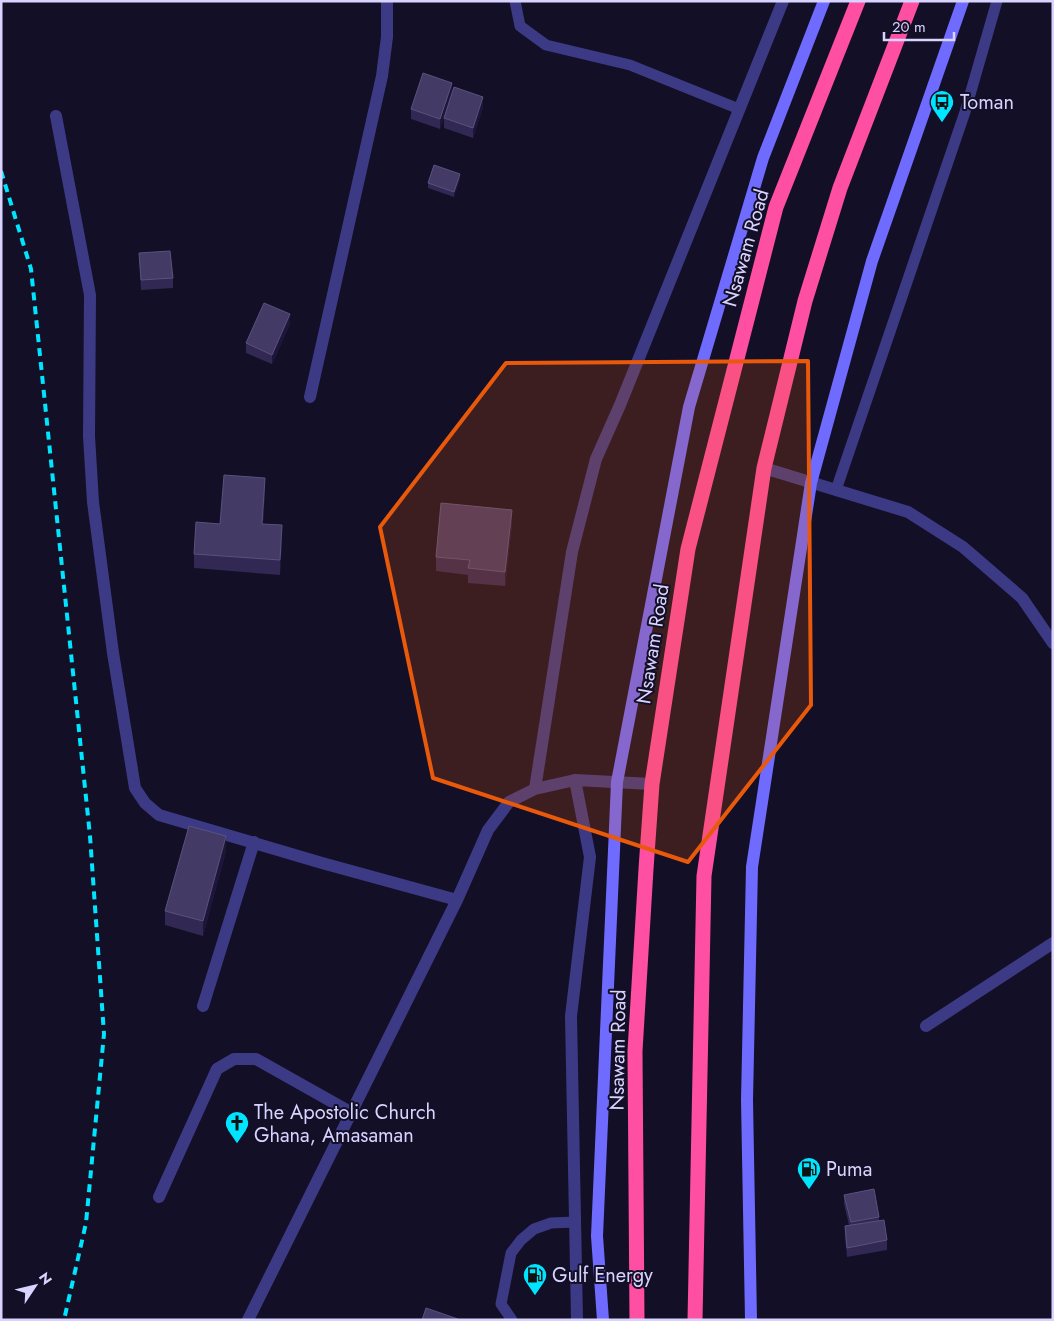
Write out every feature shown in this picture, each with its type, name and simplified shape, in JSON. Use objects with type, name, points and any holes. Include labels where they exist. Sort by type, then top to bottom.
[{"type":"highway","name":"Nsawam Road","points":[[638,1320],[635,1051],[652,784],[688,549],[776,207],[858,1]]},
{"type":"highway","points":[[695,1320],[704,876],[764,468],[804,301],[834,207],[912,1]]},
{"type":"main road","points":[[603,1320],[598,1236],[617,782],[689,408],[763,158],[824,1]]},
{"type":"main road","points":[[751,1320],[747,1100],[752,867],[811,483],[872,261],[962,1]]},
{"type":"street","points":[[310,397],[382,76],[387,36],[388,1]]},
{"type":"street","points":[[535,789],[572,552],[596,459],[620,405],[783,1]]},
{"type":"street","points":[[56,116],[90,295],[89,436],[93,502],[113,653],[135,788],[145,803],[159,815],[322,864],[457,900]]},
{"type":"street","points":[[764,468],[908,512],[963,547],[1022,598],[1053,643]]},
{"type":"street","points":[[574,780],[590,858],[570,1016],[577,1320]]},
{"type":"street","points":[[248,1320],[457,900],[488,830],[509,802],[535,789],[574,780],[652,784]]},
{"type":"street","points":[[203,1006],[254,842]]},
{"type":"street","points":[[926,1026],[1053,944]]},
{"type":"street","points":[[159,1197],[217,1069],[234,1059],[256,1059],[352,1113]]},
{"type":"lane","points":[[515,1],[520,26],[546,45],[630,66],[739,109]]},
{"type":"lane","points":[[836,490],[965,112],[997,1]]},
{"type":"lane","points":[[512,1320],[501,1304],[511,1253],[521,1240],[534,1229],[551,1223],[574,1222]]},
{"type":"highlighted area","points":[[808,361],[811,705],[688,862],[433,778],[380,527],[506,363]]},
{"type":"building","points":[[423,73],[452,83],[440,119],[411,109]]},
{"type":"building","points":[[454,87],[483,97],[473,128],[444,118]]},
{"type":"building","points":[[434,165],[460,174],[454,192],[428,183]]},
{"type":"building","points":[[170,251],[173,278],[141,280],[139,253]]},
{"type":"building","points":[[264,303],[290,314],[272,355],[246,343]]},
{"type":"building","points":[[224,475],[265,478],[262,524],[282,525],[280,560],[194,554],[196,522],[220,524]]},
{"type":"building","points":[[441,503],[512,510],[505,572],[468,568],[470,560],[436,557]]},
{"type":"building","points":[[189,826],[226,836],[203,921],[165,911]]},
{"type":"building","points":[[874,1189],[879,1217],[851,1222],[844,1195]]},
{"type":"building","points":[[884,1220],[887,1240],[847,1248],[845,1226]]},
{"type":"building","points":[[426,1308],[458,1319],[458,1320],[422,1320]]},
{"type":"railway","points":[[1,171],[31,269],[90,836],[104,1034],[86,1223],[64,1320]]},
{"type":"place","name":"Toman","points":[[942,123]]},
{"type":"place","name":"The Apostolic Church Ghana, Amasaman","points":[[237,1144]]},
{"type":"place","name":"Puma","points":[[809,1190]]},
{"type":"place","name":"Gulf Energy","points":[[535,1296]]}]
